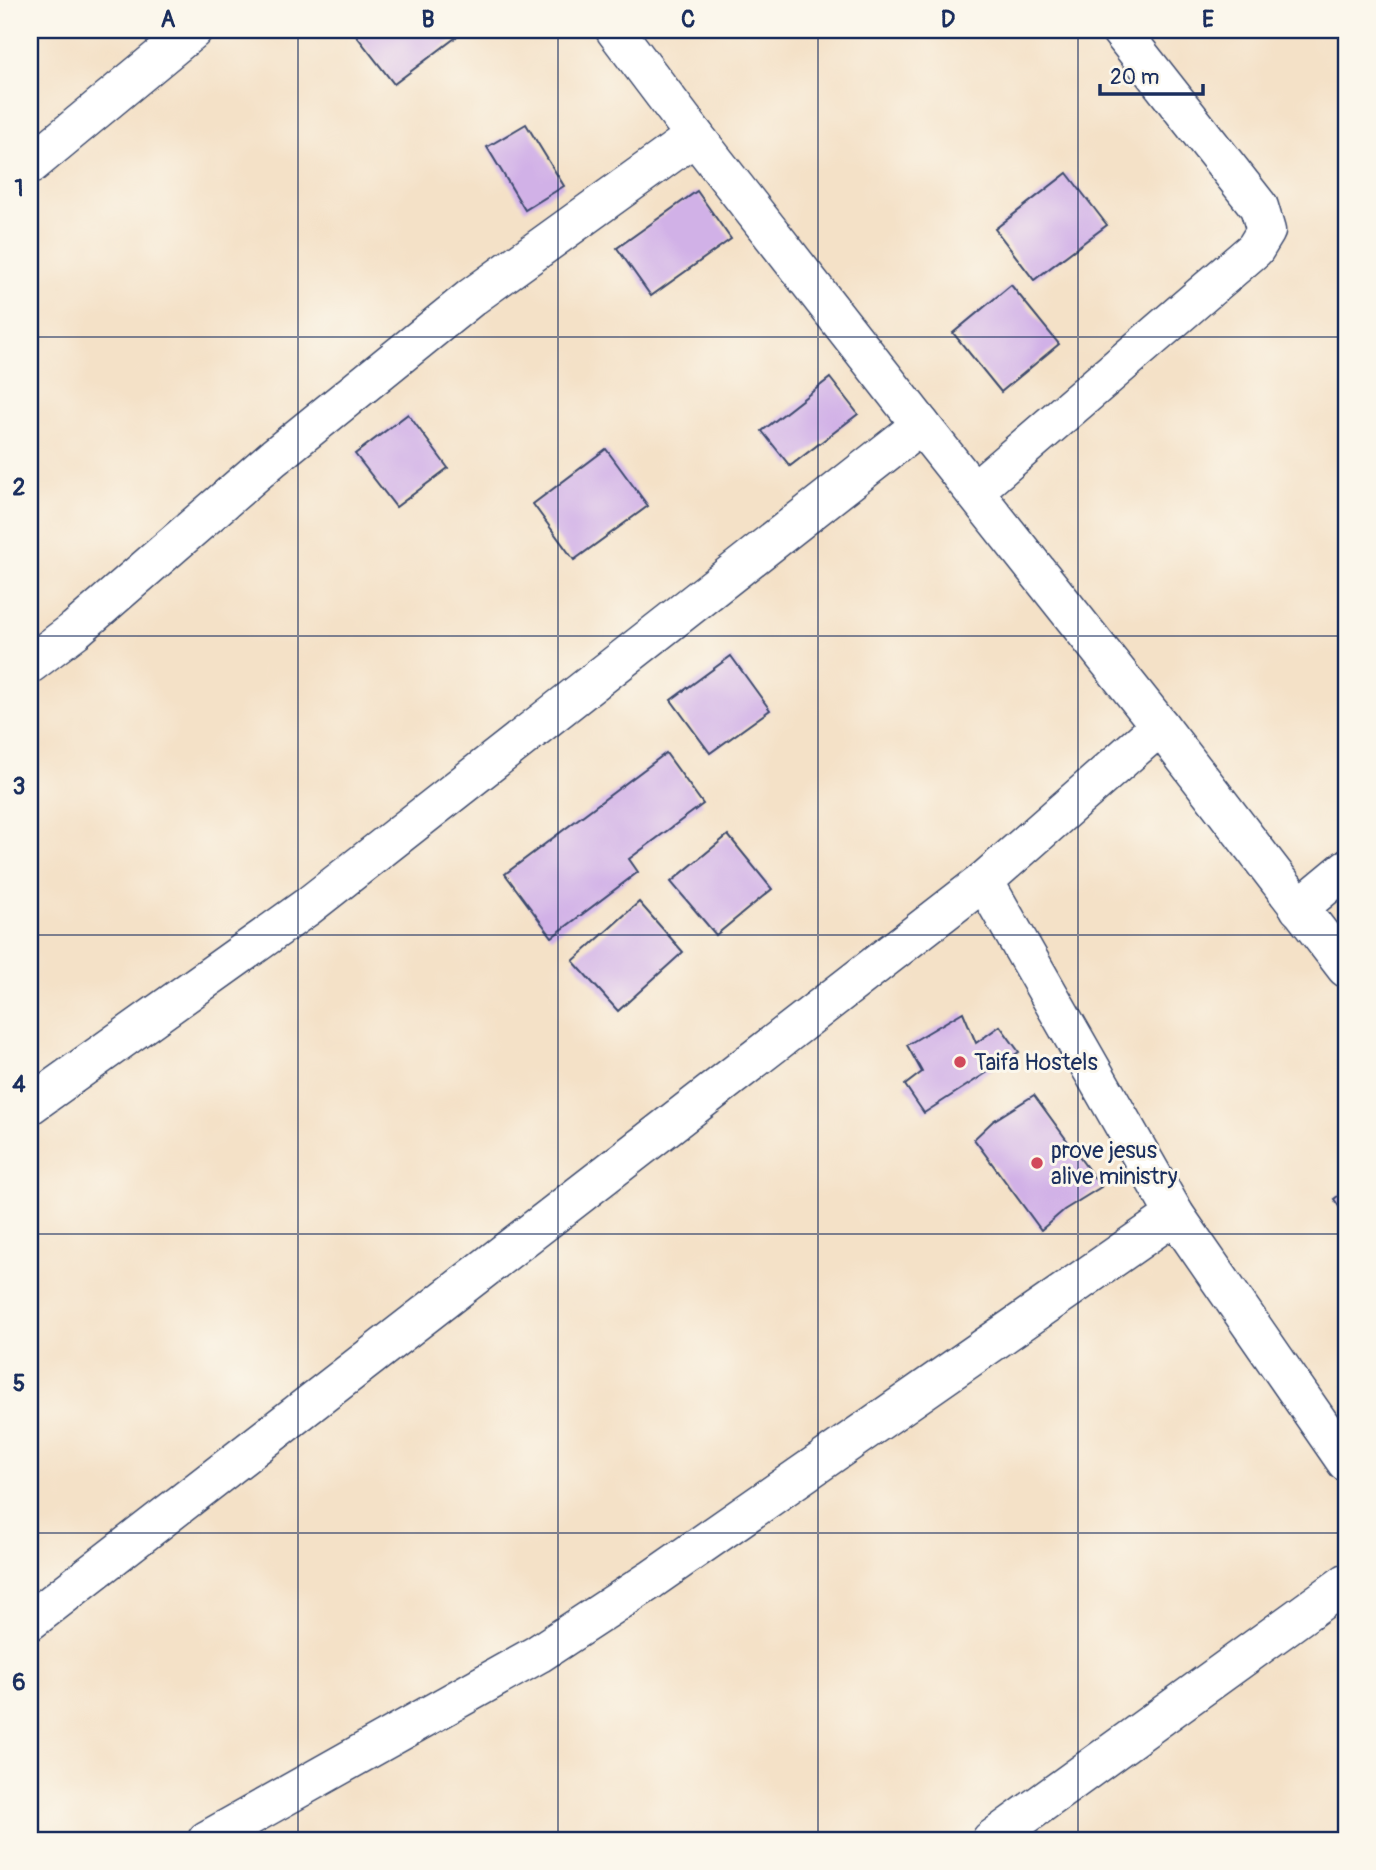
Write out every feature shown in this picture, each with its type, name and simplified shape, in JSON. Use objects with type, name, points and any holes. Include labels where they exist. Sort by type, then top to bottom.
[{"type":"street","points":[[30,165],[193,30]]},
{"type":"street","points":[[615,30],[1346,968]]},
{"type":"street","points":[[974,491],[1255,248],[1266,232],[1259,207],[1120,30]]},
{"type":"street","points":[[30,664],[75,630],[273,458],[472,297],[695,135]]},
{"type":"street","points":[[30,1105],[307,907],[921,425]]},
{"type":"street","points":[[30,1621],[984,881],[1160,726]]},
{"type":"street","points":[[1299,908],[1346,869]]},
{"type":"street","points":[[984,881],[1175,1215],[1346,1462]]},
{"type":"street","points":[[207,1840],[538,1654],[651,1580],[1175,1215]]},
{"type":"street","points":[[991,1840],[1346,1583]]},
{"type":"building","points":[[352,30],[456,30],[459,35],[394,84]]},
{"type":"building","points":[[526,124],[564,186],[525,210],[487,147]]},
{"type":"building","points":[[1067,173],[1107,225],[1034,280],[995,229]]},
{"type":"building","points":[[697,191],[731,239],[651,296],[617,248]]},
{"type":"building","points":[[1011,285],[1059,344],[1001,392],[953,333]]},
{"type":"building","points":[[830,378],[858,414],[790,466],[762,431]]},
{"type":"building","points":[[408,414],[448,468],[396,507],[355,454]]},
{"type":"building","points":[[606,449],[648,506],[574,560],[533,504]]},
{"type":"building","points":[[731,656],[770,710],[710,753],[671,700]]},
{"type":"building","points":[[666,753],[703,804],[629,859],[638,872],[552,937],[505,874]]},
{"type":"building","points":[[728,835],[772,889],[716,935],[671,882]]},
{"type":"building","points":[[639,902],[683,952],[618,1011],[573,961]]},
{"type":"building","name":"Taifa Hostels","points":[[963,1012],[976,1043],[1000,1026],[1019,1052],[924,1113],[905,1085],[922,1072],[907,1045]]},
{"type":"building","name":"prove jesus alive ministry","points":[[1034,1095],[1101,1187],[1064,1210],[1041,1230],[974,1139],[993,1121]]},
{"type":"building","points":[[1346,1190],[1346,1217],[1334,1199]]},
{"type":"place","name":"Taifa Hostels","points":[[960,1062]]},
{"type":"place","name":"prove jesus alive ministry","points":[[1037,1163]]}]
